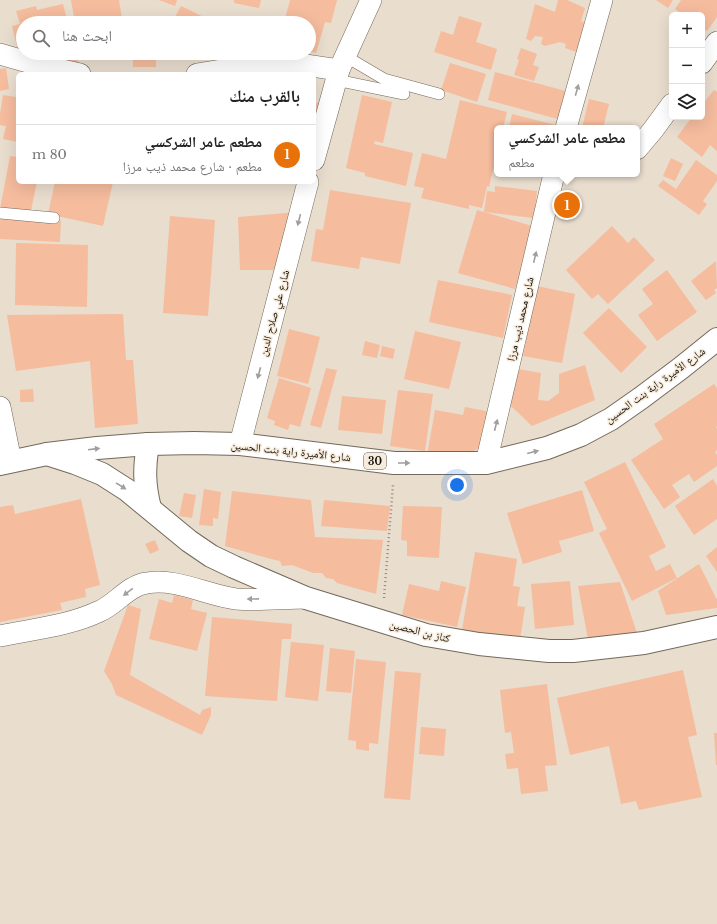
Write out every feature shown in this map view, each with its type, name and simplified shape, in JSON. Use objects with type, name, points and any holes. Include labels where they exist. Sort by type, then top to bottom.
[{"type":"street","points":[[316,152],[327,109],[340,69],[371,0]]},
{"type":"street","points":[[567,125],[602,0]]},
{"type":"street","points":[[705,59],[717,42]]},
{"type":"street","points":[[0,54],[16,59]]},
{"type":"street","points":[[21,60],[71,72]]},
{"type":"street","points":[[209,72],[271,62],[284,62],[340,69]]},
{"type":"street","points":[[640,145],[669,108]]},
{"type":"street","name":"شارع محمد ذيب مرزا","points":[[486,463],[553,177]]},
{"type":"street","name":"شارع علي صلاح الدين","points":[[240,444],[307,184]]},
{"type":"street","name":"شارع الأميرة راية بنت الحسين","points":[[5,462],[47,454],[97,448],[148,444],[194,443],[240,444],[394,463],[486,463],[547,448],[581,435],[610,419],[641,398],[717,339]]},
{"type":"street","points":[[0,406],[5,462]]},
{"type":"street","points":[[148,444],[144,476],[150,508]]},
{"type":"street","name":"كناز بن الحصين","points":[[47,454],[102,474],[127,490],[189,541],[211,556],[306,598],[426,635],[479,644],[549,652],[601,649],[644,643],[717,627]]},
{"type":"street","points":[[0,636],[75,621],[109,607],[133,588],[144,583],[164,582],[237,599],[306,598]]},
{"type":"lane","points":[[340,69],[439,94]]},
{"type":"lane","points":[[340,69],[404,94]]},
{"type":"lane","points":[[0,213],[54,218]]},
{"type":"path","points":[[382,622],[394,463]]},
{"type":"building","points":[[71,0],[119,0],[122,16],[74,16]]},
{"type":"building","points":[[159,0],[177,0],[175,6]]},
{"type":"building","points":[[234,0],[261,0],[259,8],[234,3]]},
{"type":"building","points":[[290,0],[337,0],[331,23],[325,22],[316,53],[316,16],[286,16]]},
{"type":"building","points":[[558,0],[567,0],[585,8],[581,21],[590,25],[582,54],[565,48],[566,44],[560,42],[545,46],[541,44],[543,37],[535,36],[531,41],[526,39],[535,4],[555,12]]},
{"type":"building","points":[[656,0],[673,0],[668,8]]},
{"type":"building","points":[[681,0],[717,0],[717,17],[707,31],[705,30],[705,12],[680,12],[675,9]]},
{"type":"building","points":[[63,4],[66,16],[18,16],[16,11],[36,6],[37,10]]},
{"type":"building","points":[[181,6],[202,16],[176,16]]},
{"type":"building","points":[[459,16],[482,23],[476,42],[497,49],[491,70],[434,52],[441,31],[453,35]]},
{"type":"building","points":[[16,25],[16,43],[12,26]]},
{"type":"building","points":[[521,48],[537,54],[533,65],[539,67],[534,81],[514,75]]},
{"type":"building","points":[[59,60],[78,60],[79,65]]},
{"type":"building","points":[[133,60],[156,60],[156,67],[133,67]]},
{"type":"building","points":[[450,63],[486,74],[477,102],[441,90]]},
{"type":"building","points":[[6,68],[9,89],[0,91],[0,69]]},
{"type":"building","points":[[495,72],[573,93],[565,121],[488,100]]},
{"type":"building","points":[[714,90],[717,92],[717,151],[710,145],[702,157],[677,137],[690,120],[705,120],[705,101]]},
{"type":"building","points":[[3,95],[16,97],[16,142],[3,139],[6,126],[0,125],[0,114]]},
{"type":"building","points":[[362,95],[392,102],[383,143],[375,141],[374,144],[413,153],[406,186],[365,176],[365,173],[346,168]]},
{"type":"building","points":[[589,99],[609,104],[604,125],[583,125]]},
{"type":"building","points":[[460,100],[507,112],[504,125],[494,125],[494,166],[489,187],[487,186],[482,208],[469,205],[469,209],[421,198],[424,188],[414,186],[422,153],[446,159]]},
{"type":"building","points":[[316,102],[322,104],[316,120]]},
{"type":"building","points":[[512,114],[555,125],[510,125]]},
{"type":"building","points":[[10,156],[16,157],[16,184],[37,184],[30,215],[0,209]]},
{"type":"building","points":[[671,158],[683,164],[675,181],[663,176]]},
{"type":"building","points":[[696,160],[717,175],[717,181],[703,201],[707,204],[699,215],[658,186],[663,180],[676,189]]},
{"type":"building","points":[[55,184],[113,184],[103,226],[48,214]]},
{"type":"building","points":[[495,186],[537,191],[534,218],[484,212],[487,191],[495,192]]},
{"type":"building","points":[[330,190],[411,203],[400,264],[361,257],[359,269],[311,261],[316,229],[323,230]]},
{"type":"building","points":[[477,210],[536,227],[515,289],[458,273]]},
{"type":"building","points":[[297,212],[285,270],[240,270],[238,217]]},
{"type":"building","points":[[170,216],[215,220],[208,316],[163,313]]},
{"type":"building","points":[[0,217],[61,221],[60,242],[0,239]]},
{"type":"building","points":[[612,226],[628,243],[634,237],[655,260],[608,304],[598,294],[592,299],[566,270]]},
{"type":"building","points":[[16,243],[88,245],[87,307],[15,305]]},
{"type":"building","points":[[716,261],[717,288],[714,290],[716,293],[706,300],[691,281]]},
{"type":"building","points":[[667,270],[697,312],[657,341],[638,315],[653,304],[642,289]]},
{"type":"building","points":[[438,280],[512,295],[503,338],[429,322]]},
{"type":"building","points":[[537,286],[575,294],[562,363],[523,356]]},
{"type":"building","points":[[609,308],[647,347],[621,373],[583,333]]},
{"type":"building","points":[[123,314],[126,360],[133,360],[138,424],[95,428],[90,361],[16,371],[7,315]]},
{"type":"building","points":[[289,329],[320,337],[308,384],[277,376]]},
{"type":"building","points":[[415,331],[461,342],[449,389],[404,379]]},
{"type":"building","points":[[365,341],[380,345],[377,358],[362,355]]},
{"type":"building","points":[[382,346],[395,349],[393,359],[380,356]]},
{"type":"building","points":[[585,365],[595,400],[532,426],[509,404],[518,369],[541,373],[538,400],[548,401],[559,393],[559,374]]},
{"type":"building","points":[[326,368],[337,370],[321,428],[310,425]]},
{"type":"building","points":[[279,378],[311,388],[300,427],[290,424],[288,430],[274,425],[275,421],[267,418]]},
{"type":"building","points":[[714,384],[717,388],[717,450],[715,452],[717,455],[717,466],[694,482],[689,474],[672,485],[680,497],[664,509],[631,460],[663,439],[654,424]]},
{"type":"building","points":[[33,389],[34,402],[20,402],[20,390]]},
{"type":"building","points":[[398,390],[433,394],[425,451],[390,446]]},
{"type":"building","points":[[342,396],[386,400],[382,434],[338,430]]},
{"type":"building","points":[[465,407],[496,413],[487,441],[476,450],[460,457],[427,456],[435,410],[463,415]]},
{"type":"building","points":[[625,462],[666,547],[649,556],[656,571],[670,564],[677,578],[632,601],[599,533],[607,529],[584,482]]},
{"type":"building","points":[[713,479],[717,486],[717,519],[694,535],[675,506]]},
{"type":"building","points":[[204,489],[221,492],[218,519],[213,518],[213,526],[199,525]]},
{"type":"building","points":[[582,490],[594,531],[559,541],[562,552],[523,564],[507,513]]},
{"type":"building","points":[[232,491],[311,500],[315,537],[383,540],[376,594],[337,583],[333,579],[326,578],[322,573],[313,573],[292,565],[282,566],[280,561],[225,546]]},
{"type":"building","points":[[184,493],[196,495],[192,518],[179,516]]},
{"type":"building","points":[[81,499],[100,585],[85,589],[86,597],[60,603],[62,610],[0,622],[0,507],[13,505],[15,514]]},
{"type":"building","points":[[324,500],[390,506],[387,531],[321,526]]},
{"type":"building","points":[[403,506],[442,507],[439,558],[407,556],[407,541],[401,540]]},
{"type":"building","points":[[155,540],[159,550],[150,554],[145,544]]},
{"type":"building","points":[[717,547],[717,572],[706,556]]},
{"type":"building","points":[[475,552],[517,559],[513,586],[520,587],[517,606],[525,607],[520,640],[462,630]]},
{"type":"building","points":[[699,564],[717,600],[717,608],[666,615],[658,591]]},
{"type":"building","points":[[441,581],[466,587],[457,627],[402,615],[409,584],[439,591]]},
{"type":"building","points":[[570,581],[574,625],[535,629],[531,584]]},
{"type":"building","points":[[620,582],[637,633],[588,639],[578,586]]},
{"type":"building","points":[[174,595],[193,600],[191,609],[207,613],[197,651],[149,639],[159,599],[172,603]]},
{"type":"building","points":[[128,605],[141,609],[130,675],[200,715],[202,710],[211,707],[211,715],[202,735],[116,695],[112,684],[104,671]]},
{"type":"building","points":[[212,617],[292,624],[291,639],[282,639],[277,701],[205,696]]},
{"type":"building","points":[[291,642],[324,645],[318,701],[285,697]]},
{"type":"building","points":[[330,648],[355,651],[351,693],[326,691]]},
{"type":"building","points":[[356,659],[386,662],[378,744],[369,743],[369,751],[356,749],[356,741],[348,740]]},
{"type":"building","points":[[683,670],[697,735],[688,737],[702,797],[639,810],[636,801],[621,804],[609,746],[570,755],[557,698]]},
{"type":"building","points":[[395,671],[421,673],[410,800],[384,798]]},
{"type":"building","points":[[547,684],[557,765],[545,766],[548,791],[521,794],[518,768],[507,769],[505,754],[514,753],[511,732],[505,733],[500,690]]},
{"type":"building","points":[[421,727],[446,729],[444,756],[419,754]]},
{"type":"building","points":[[714,733],[717,733],[717,765],[716,765]]},
{"type":"place","name":"مطعم عامر الشركسي","points":[[567,205]]}]
